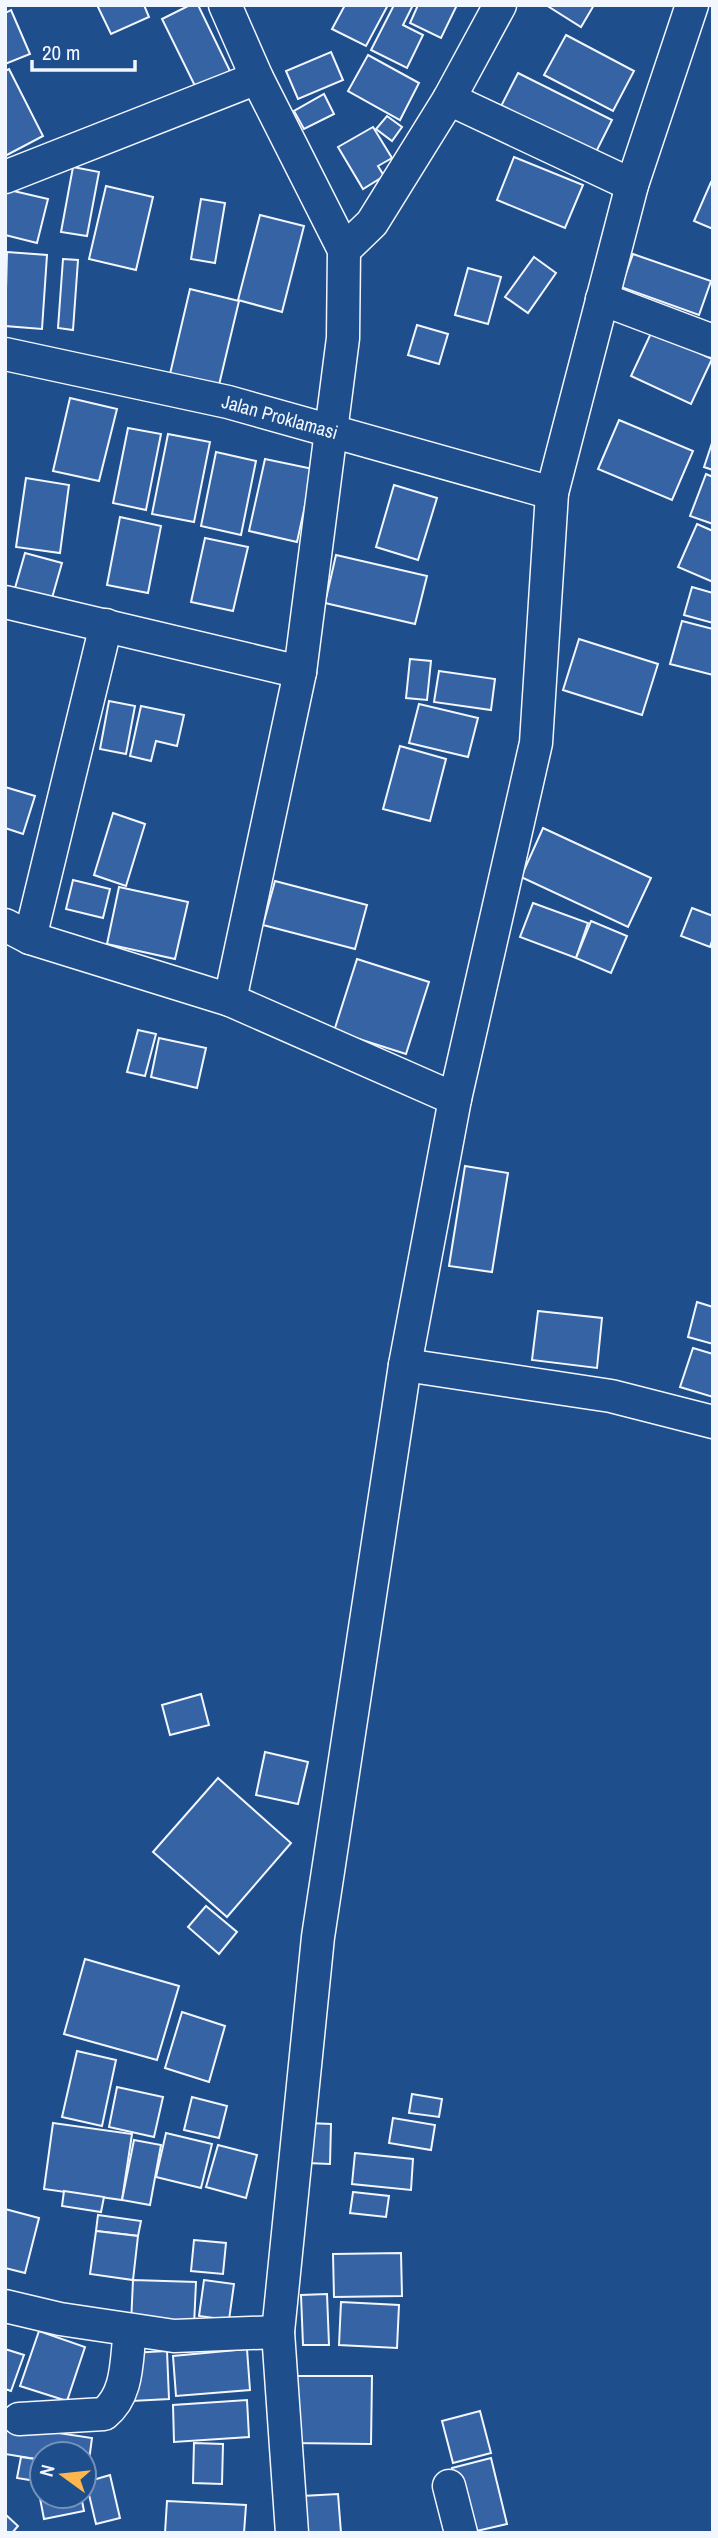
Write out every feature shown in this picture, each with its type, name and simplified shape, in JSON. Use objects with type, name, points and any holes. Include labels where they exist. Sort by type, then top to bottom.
[{"type":"street","points":[[225,5],[257,78],[344,250],[343,338],[300,672],[230,1000]]},
{"type":"street","points":[[344,250],[372,223],[449,99],[500,5]]},
{"type":"street","points":[[292,2533],[278,2332],[318,1937],[405,1365],[455,1099],[536,743],[552,493],[632,185],[692,5]]},
{"type":"street","points":[[5,177],[257,78]]},
{"type":"street","points":[[449,99],[632,185]]},
{"type":"street","points":[[603,299],[713,341]]},
{"type":"street","name":"Jalan Proklamasi","points":[[5,354],[228,402],[552,493]]},
{"type":"street","points":[[5,602],[300,672]]},
{"type":"street","points":[[106,625],[18,931],[230,1000],[455,1099]]},
{"type":"street","points":[[405,1365],[611,1396],[713,1422]]},
{"type":"street","points":[[5,2306],[60,2319],[174,2336],[278,2332]]},
{"type":"street","points":[[19,2419],[104,2414],[122,2393],[130,2330]]},
{"type":"street","points":[[449,2486],[461,2533]]},
{"type":"building","points":[[97,5],[144,5],[149,17],[111,34]]},
{"type":"building","points":[[190,5],[198,5],[230,71],[196,88],[162,19]]},
{"type":"building","points":[[345,5],[388,5],[366,46],[332,29]]},
{"type":"building","points":[[394,5],[413,5],[403,25],[423,35],[407,68],[371,50]]},
{"type":"building","points":[[418,5],[457,5],[441,38],[410,23]]},
{"type":"building","points":[[546,5],[594,5],[581,27]]},
{"type":"building","points":[[11,10],[30,54],[5,64],[5,13]]},
{"type":"building","points":[[566,35],[634,71],[613,111],[544,75]]},
{"type":"building","points":[[331,52],[343,80],[298,99],[286,71]]},
{"type":"building","points":[[368,55],[419,83],[400,120],[348,91]]},
{"type":"building","points":[[9,69],[43,136],[5,156],[5,71]]},
{"type":"building","points":[[518,73],[612,120],[591,162],[497,114]]},
{"type":"building","points":[[324,94],[334,114],[304,129],[294,111]]},
{"type":"building","points":[[387,116],[402,127],[392,141],[376,129]]},
{"type":"building","points":[[373,127],[392,158],[378,166],[384,176],[363,189],[338,147]]},
{"type":"building","points":[[514,157],[583,185],[565,228],[497,200]]},
{"type":"building","points":[[73,167],[99,172],[87,236],[61,232]]},
{"type":"building","points":[[711,182],[713,183],[713,229],[694,221]]},
{"type":"building","points":[[106,186],[153,197],[136,270],[89,259]]},
{"type":"building","points":[[5,189],[48,199],[37,243],[5,235]]},
{"type":"building","points":[[201,199],[225,203],[215,263],[191,259]]},
{"type":"building","points":[[260,215],[304,226],[282,312],[238,300]]},
{"type":"building","points":[[7,252],[47,255],[42,329],[5,326]]},
{"type":"building","points":[[633,254],[711,281],[699,315],[621,287]]},
{"type":"building","points":[[534,257],[556,273],[528,313],[505,297]]},
{"type":"building","points":[[63,259],[78,260],[73,330],[58,328]]},
{"type":"building","points":[[468,268],[501,277],[488,324],[455,315]]},
{"type":"building","points":[[190,289],[239,301],[219,385],[170,374]]},
{"type":"building","points":[[417,325],[448,334],[439,364],[408,355]]},
{"type":"building","points":[[652,331],[712,359],[691,404],[631,376]]},
{"type":"building","points":[[70,398],[117,409],[99,481],[53,471]]},
{"type":"building","points":[[619,420],[693,451],[672,500],[598,469]]},
{"type":"building","points":[[128,428],[161,434],[146,510],[113,503]]},
{"type":"building","points":[[168,434],[210,442],[194,522],[152,514]]},
{"type":"building","points":[[713,440],[713,470],[704,467]]},
{"type":"building","points":[[216,452],[256,461],[241,535],[201,526]]},
{"type":"building","points":[[265,459],[313,469],[297,542],[249,531]]},
{"type":"building","points":[[706,474],[713,477],[713,524],[690,516]]},
{"type":"building","points":[[26,478],[69,485],[60,553],[16,547]]},
{"type":"building","points":[[394,485],[437,498],[418,560],[376,547]]},
{"type":"building","points":[[120,517],[161,526],[148,593],[107,585]]},
{"type":"building","points":[[697,524],[713,531],[713,582],[678,567]]},
{"type":"building","points":[[205,538],[248,547],[233,611],[191,602]]},
{"type":"building","points":[[25,553],[62,563],[50,605],[13,595]]},
{"type":"building","points":[[336,555],[427,576],[415,624],[325,603]]},
{"type":"building","points":[[692,587],[713,593],[713,623],[684,615]]},
{"type":"building","points":[[682,621],[713,629],[713,675],[670,664]]},
{"type":"building","points":[[579,639],[658,664],[642,715],[563,690]]},
{"type":"building","points":[[410,659],[431,661],[427,700],[406,698]]},
{"type":"building","points":[[439,671],[495,679],[491,710],[434,702]]},
{"type":"building","points":[[109,701],[135,706],[126,754],[100,749]]},
{"type":"building","points":[[419,704],[478,718],[468,757],[409,743]]},
{"type":"building","points":[[141,706],[184,715],[177,746],[156,741],[151,761],[130,756]]},
{"type":"building","points":[[400,746],[446,759],[430,821],[383,809]]},
{"type":"building","points":[[5,787],[35,796],[23,834],[5,828]]},
{"type":"building","points":[[113,813],[145,824],[126,886],[94,875]]},
{"type":"building","points":[[543,828],[651,878],[628,927],[521,877]]},
{"type":"building","points":[[73,880],[110,889],[103,918],[66,909]]},
{"type":"building","points":[[275,881],[367,905],[355,949],[263,925]]},
{"type":"building","points":[[119,887],[188,902],[175,959],[107,944]]},
{"type":"building","points":[[533,903],[588,923],[576,958],[520,937]]},
{"type":"building","points":[[692,908],[713,916],[713,938],[710,947],[681,936]]},
{"type":"building","points":[[591,921],[627,936],[611,973],[576,958]]},
{"type":"building","points":[[357,959],[429,982],[406,1054],[334,1031]]},
{"type":"building","points":[[138,1030],[156,1034],[145,1076],[127,1072]]},
{"type":"building","points":[[159,1038],[206,1048],[197,1088],[151,1077]]},
{"type":"building","points":[[465,1166],[508,1173],[492,1272],[449,1266]]},
{"type":"building","points":[[697,1302],[713,1307],[713,1344],[688,1337]]},
{"type":"building","points":[[538,1311],[602,1318],[597,1368],[532,1360]]},
{"type":"building","points":[[693,1348],[713,1354],[713,1397],[680,1387]]},
{"type":"building","points":[[201,1694],[209,1725],[170,1735],[162,1705]]},
{"type":"building","points":[[265,1752],[308,1762],[298,1804],[256,1795]]},
{"type":"building","points":[[218,1778],[291,1843],[227,1917],[153,1852]]},
{"type":"building","points":[[206,1906],[237,1932],[219,1954],[188,1927]]},
{"type":"building","points":[[85,1959],[179,1986],[157,2060],[64,2034]]},
{"type":"building","points":[[182,2012],[225,2026],[209,2082],[165,2068]]},
{"type":"building","points":[[77,2051],[116,2060],[102,2126],[62,2117]]},
{"type":"building","points":[[117,2087],[163,2097],[154,2137],[109,2127]]},
{"type":"building","points":[[412,2094],[442,2099],[439,2117],[409,2113]]},
{"type":"building","points":[[192,2097],[227,2106],[219,2138],[184,2130]]},
{"type":"building","points":[[393,2118],[435,2125],[431,2150],[389,2143]]},
{"type":"building","points":[[53,2123],[132,2134],[122,2200],[44,2189]]},
{"type":"building","points":[[308,2123],[331,2124],[330,2164],[307,2163]]},
{"type":"building","points":[[166,2133],[212,2144],[201,2188],[156,2177]]},
{"type":"building","points":[[134,2140],[161,2145],[150,2205],[122,2200]]},
{"type":"building","points":[[218,2145],[257,2155],[246,2198],[206,2187]]},
{"type":"building","points":[[355,2153],[413,2159],[411,2190],[352,2184]]},
{"type":"building","points":[[64,2191],[104,2197],[101,2212],[62,2206]]},
{"type":"building","points":[[353,2192],[389,2196],[386,2217],[350,2213]]},
{"type":"building","points":[[5,2209],[39,2218],[25,2273],[5,2268]]},
{"type":"building","points":[[98,2215],[141,2221],[138,2236],[96,2231]]},
{"type":"building","points":[[96,2231],[138,2236],[133,2280],[90,2274]]},
{"type":"building","points":[[194,2240],[226,2243],[223,2274],[191,2271]]},
{"type":"building","points":[[401,2253],[402,2296],[334,2297],[333,2254]]},
{"type":"building","points":[[133,2280],[196,2282],[194,2326],[131,2324]]},
{"type":"building","points":[[204,2280],[234,2284],[229,2320],[199,2316]]},
{"type":"building","points":[[327,2294],[329,2345],[303,2345],[301,2295]]},
{"type":"building","points":[[341,2302],[399,2305],[397,2348],[339,2345]]},
{"type":"building","points":[[39,2331],[85,2347],[67,2401],[20,2386]]},
{"type":"building","points":[[5,2349],[24,2355],[11,2391],[5,2389]]},
{"type":"building","points":[[247,2349],[250,2390],[176,2396],[173,2356]]},
{"type":"building","points":[[167,2351],[169,2399],[132,2401],[130,2353]]},
{"type":"building","points":[[294,2376],[372,2376],[371,2444],[293,2443]]},
{"type":"building","points":[[247,2400],[249,2437],[174,2442],[173,2405]]},
{"type":"building","points":[[480,2411],[491,2453],[453,2463],[442,2421]]},
{"type":"building","points":[[5,2425],[92,2438],[28,2440],[28,2458],[5,2454]]},
{"type":"building","points":[[194,2443],[223,2444],[222,2484],[193,2483]]},
{"type":"building","points":[[21,2457],[28,2458],[28,2480],[17,2478]]},
{"type":"building","points":[[491,2458],[507,2524],[468,2533],[452,2468]]},
{"type":"building","points":[[110,2475],[120,2518],[96,2524],[93,2510],[98,2510],[98,2478]]},
{"type":"building","points":[[338,2494],[341,2533],[304,2533],[302,2496]]},
{"type":"building","points":[[167,2501],[246,2505],[244,2533],[165,2533]]},
{"type":"building","points":[[42,2510],[84,2510],[84,2511],[44,2519]]},
{"type":"building","points":[[5,2514],[18,2526],[12,2533],[5,2533]]}]
